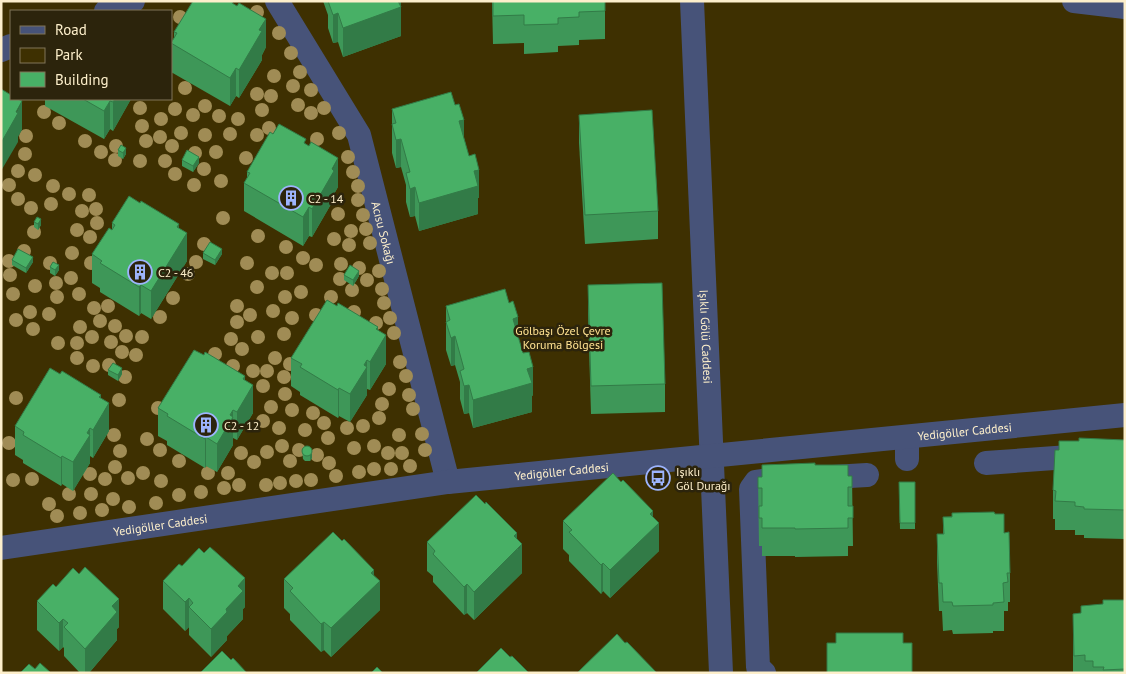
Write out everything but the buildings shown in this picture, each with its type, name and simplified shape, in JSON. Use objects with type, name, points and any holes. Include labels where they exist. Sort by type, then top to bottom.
[{"type":"street","points":[[109,10],[133,1]]},
{"type":"street","name":"Acısu Sokağı","points":[[277,1],[359,136],[448,482]]},
{"type":"street","name":"Işıklı Gölü Caddesi","points":[[692,1],[721,673]]},
{"type":"street","points":[[1074,1],[1125,8]]},
{"type":"street","name":"Yedigöller Caddesi","points":[[1,548],[448,482],[712,456],[907,448],[1125,415]]},
{"type":"street","points":[[986,463],[1125,453]]},
{"type":"street","points":[[764,673],[758,666],[751,489],[756,482],[867,475]]},
{"type":"street","points":[[719,619],[756,618]]},
{"type":"green space","name":"Gölbaşı Özel Çevre Koruma Bölgesi","points":[[1,1],[1125,1],[1125,673],[1,673]]},
{"type":"place","name":"C2 - 14","points":[[291,198]]},
{"type":"place","name":"C2 - 46","points":[[140,272]]},
{"type":"place","name":"C2 - 12","points":[[206,425]]},
{"type":"place","name":"Işıklı Göl Durağı","points":[[658,478]]}]
